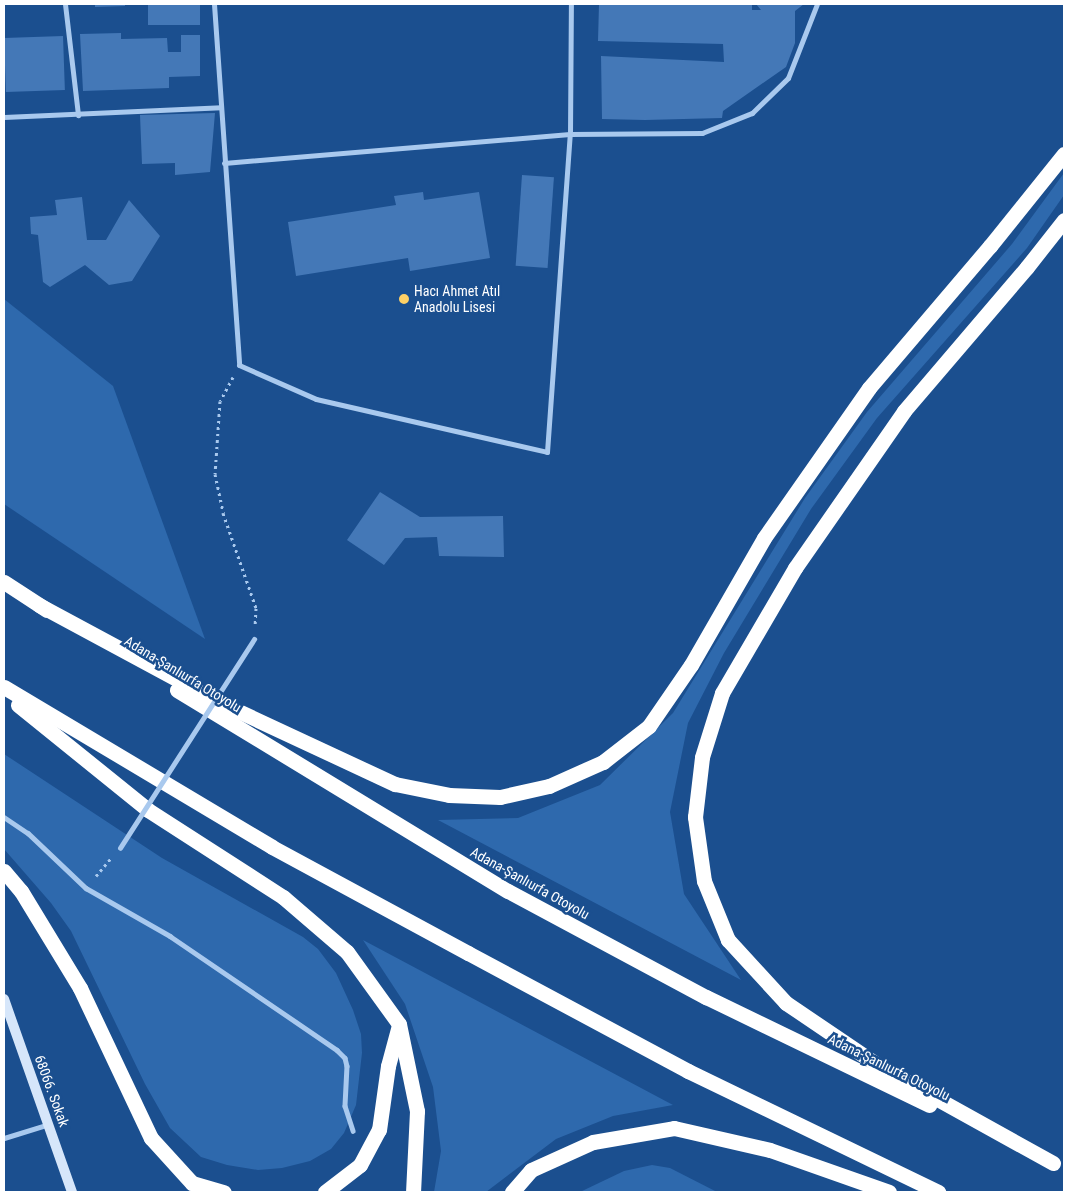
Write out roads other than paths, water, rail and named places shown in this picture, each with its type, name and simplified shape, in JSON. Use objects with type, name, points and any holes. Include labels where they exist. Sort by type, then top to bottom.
[{"type":"highway","points":[[39,606],[221,702],[395,784],[449,795],[500,797],[548,786],[603,762],[649,726],[691,665],[764,538],[869,388],[990,246],[1064,154]]},
{"type":"highway","points":[[1058,1165],[885,1070],[786,1003],[728,940],[704,881],[695,817],[702,756],[722,693],[795,568],[904,411],[1027,267],[1064,220]]},
{"type":"highway","name":"Adana-Şanlıurfa Otoyolu","points":[[4,582],[39,606],[508,891],[706,997],[1058,1165]]},
{"type":"highway","points":[[4,687],[272,847],[468,953],[688,1070],[938,1192]]},
{"type":"highway","points":[[4,693],[148,810],[290,903],[347,952],[399,1024],[417,1111],[413,1192]]},
{"type":"highway","points":[[4,871],[21,891],[80,988],[151,1138],[192,1183],[224,1192]]},
{"type":"highway","points":[[325,1192],[360,1166],[379,1130],[388,1066],[399,1024]]},
{"type":"highway","points":[[512,1192],[531,1170],[592,1142],[674,1128],[770,1150],[889,1192]]},
{"type":"main road","name":"68066. Sokak","points":[[4,999],[72,1192]]},
{"type":"street","points":[[65,4],[78,115]]},
{"type":"street","points":[[214,4],[239,365],[316,399],[546,452],[570,134],[571,4]]},
{"type":"street","points":[[224,163],[570,134],[702,133],[752,113],[788,78],[817,4]]},
{"type":"street","points":[[4,117],[221,107]]},
{"type":"street","points":[[120,848],[254,640]]},
{"type":"street","points":[[4,817],[28,833],[86,888],[170,936],[345,1058],[347,1066],[345,1106],[353,1131]]},
{"type":"street","points":[[4,1138],[49,1124]]},
{"type":"place","name":"Hacı Ahmet Atıl Anadolu Lisesi","points":[[404,299]]}]
